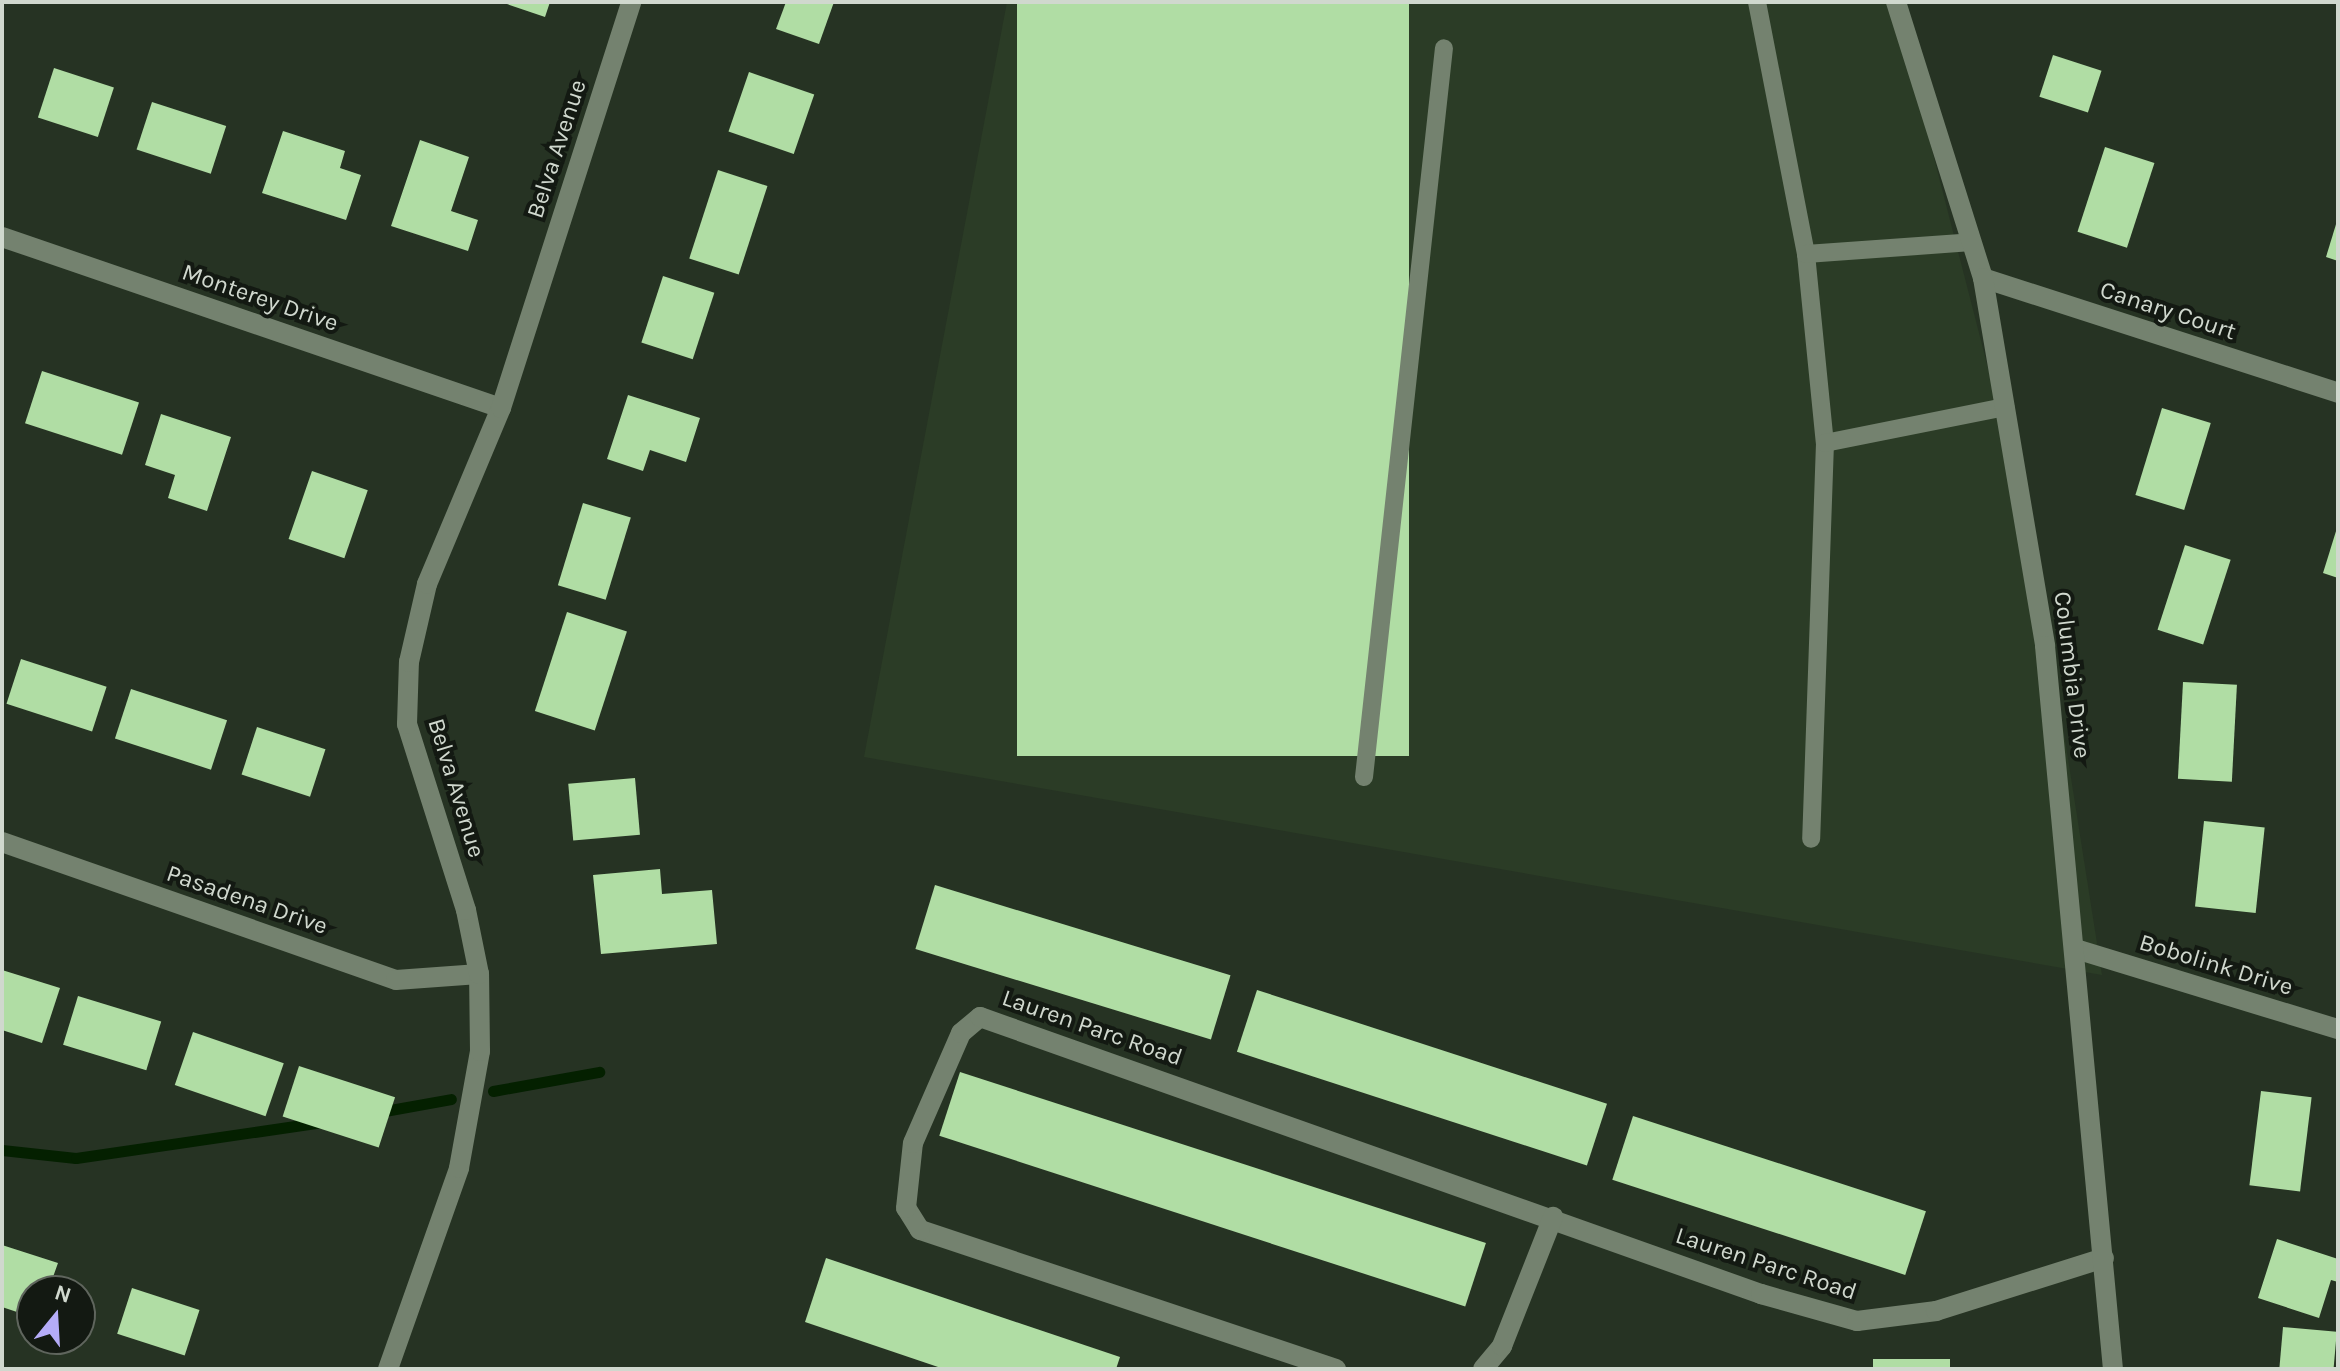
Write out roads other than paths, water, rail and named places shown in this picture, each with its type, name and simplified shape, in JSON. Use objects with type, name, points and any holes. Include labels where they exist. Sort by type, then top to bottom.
[{"type":"street","name":"Belva Avenue","points":[[388,1369],[459,1168],[480,1051],[479,974],[407,724],[409,662],[427,584],[501,408],[631,2]]},
{"type":"street","name":"Columbia Drive","points":[[1896,2],[1983,278],[2045,646],[2079,950],[2113,1369]]},
{"type":"street","name":"Monterey Drive","points":[[2,237],[501,408]]},
{"type":"street","name":"Canary Court","points":[[1983,278],[2338,393]]},
{"type":"street","name":"Pasadena Drive","points":[[2,842],[396,980],[479,974]]},
{"type":"street","name":"Bobolink Drive","points":[[2079,950],[2338,1029]]},
{"type":"street","name":"Lauren Parc Road","points":[[1336,1369],[920,1230],[906,1208],[913,1143],[961,1033],[980,1017],[1857,1321],[1936,1311],[2104,1258]]},
{"type":"street","points":[[1483,1369],[1502,1346],[1553,1217]]},
{"type":"lane","points":[[1757,2],[1806,254],[1825,443],[1811,839]]},
{"type":"lane","points":[[1364,777],[1444,48]]},
{"type":"lane","points":[[1806,254],[1972,242]]},
{"type":"lane","points":[[1825,443],[2005,407]]},
{"type":"waterway","points":[[493,1091],[599,1072]]},
{"type":"waterway","points":[[379,1112],[451,1099]]},
{"type":"waterway","points":[[2,1150],[76,1158],[322,1122]]}]
